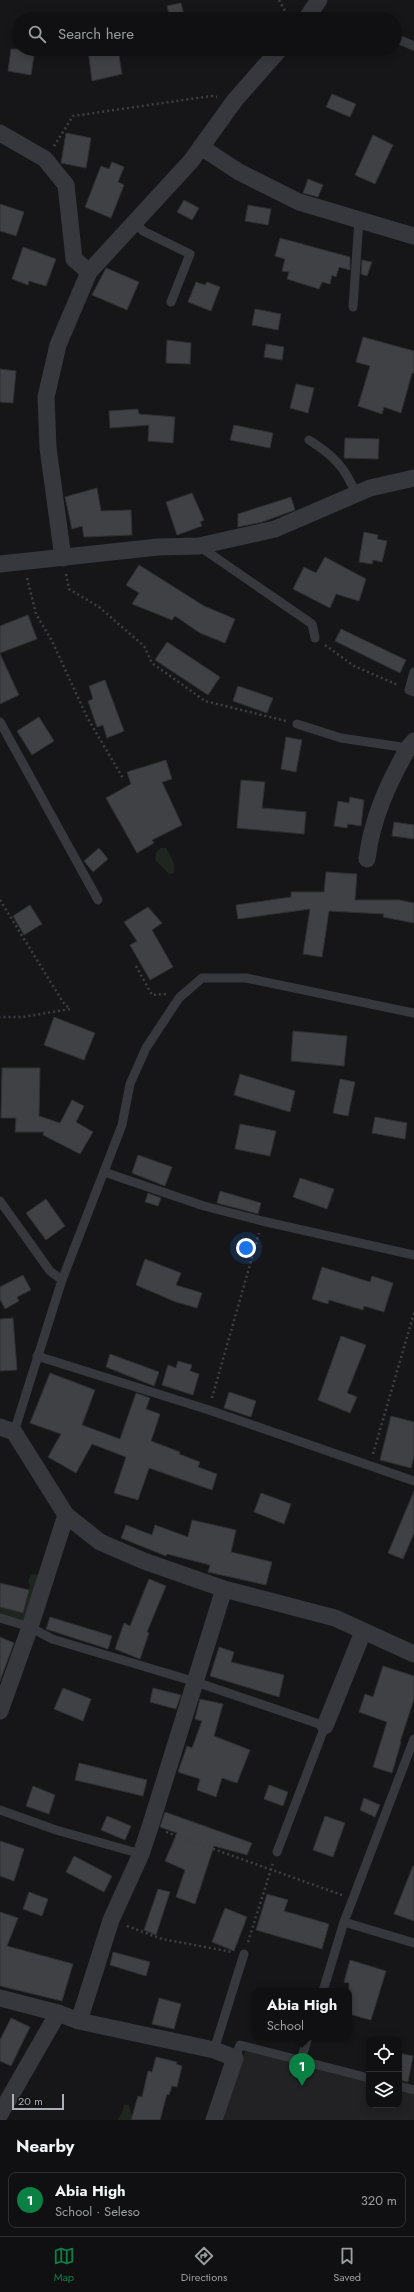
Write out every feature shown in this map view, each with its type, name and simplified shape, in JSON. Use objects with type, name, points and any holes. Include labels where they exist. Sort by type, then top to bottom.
[{"type":"street","points":[[311,12],[319,0]]},
{"type":"street","points":[[63,558],[48,448],[46,397],[58,345],[90,272],[201,147],[235,100],[274,56]]},
{"type":"street","points":[[0,133],[45,159],[66,185],[74,258],[90,272]]},
{"type":"street","points":[[201,147],[239,172],[299,202],[414,236]]},
{"type":"street","points":[[0,564],[158,547],[199,546],[275,529],[370,488],[414,478]]},
{"type":"street","points":[[367,859],[370,837],[379,805],[411,744]]},
{"type":"street","points":[[7,1429],[66,1515],[100,1542],[144,1561],[224,1589],[335,1618],[414,1654]]},
{"type":"street","points":[[0,1711],[30,1628],[66,1515]]},
{"type":"street","points":[[79,2021],[111,1920],[141,1854],[224,1589]]},
{"type":"street","points":[[325,1726],[363,1632]]},
{"type":"street","points":[[0,1998],[58,2013],[79,2021],[214,2050],[235,2058],[214,2120]]},
{"type":"street","points":[[0,2114],[58,2013]]},
{"type":"lane","points":[[402,41],[414,46]]},
{"type":"lane","points":[[353,307],[359,220]]},
{"type":"lane","points":[[135,222],[143,231],[190,254],[172,302]]},
{"type":"lane","points":[[309,440],[336,460],[348,474],[356,494]]},
{"type":"lane","points":[[199,546],[312,624],[315,638]]},
{"type":"lane","points":[[412,691],[414,672]]},
{"type":"lane","points":[[0,722],[98,900]]},
{"type":"lane","points":[[297,724],[341,738],[411,744]]},
{"type":"lane","points":[[7,1429],[37,1356],[62,1280],[122,1125],[130,1084],[146,1048],[179,998],[202,978],[246,978],[414,1013]]},
{"type":"lane","points":[[104,1172],[204,1206],[262,1221],[414,1255]]},
{"type":"lane","points":[[0,1201],[50,1271],[62,1280]]},
{"type":"lane","points":[[37,1356],[209,1410],[414,1481]]},
{"type":"lane","points":[[0,1618],[30,1628],[52,1639],[196,1682],[325,1726],[278,1852]]},
{"type":"lane","points":[[324,1988],[352,1899],[414,1739]]},
{"type":"lane","points":[[0,1810],[56,1830],[141,1854]]},
{"type":"lane","points":[[344,1922],[414,1943]]},
{"type":"lane","points":[[214,2050],[244,1954]]},
{"type":"lane","points":[[301,2060],[307,2040]]},
{"type":"lane","points":[[235,2058],[240,2044],[366,2077]]},
{"type":"lane","points":[[402,2087],[414,2090]]},
{"type":"path","points":[[279,0],[286,12]]},
{"type":"path","points":[[45,159],[73,116],[211,96],[235,100]]},
{"type":"path","points":[[63,558],[68,589],[99,607],[144,646],[152,663],[204,700],[297,724]]},
{"type":"path","points":[[23,562],[36,614],[52,641],[86,717],[124,780]]},
{"type":"path","points":[[315,638],[354,666],[412,691]]},
{"type":"path","points":[[0,900],[63,1002],[70,1009],[45,1012],[23,1017],[0,1017]]},
{"type":"path","points":[[136,966],[152,995],[170,993],[179,998]]},
{"type":"path","points":[[209,1410],[262,1221]]},
{"type":"path","points":[[369,1466],[414,1313]]},
{"type":"path","points":[[150,1827],[352,1899]]},
{"type":"path","points":[[111,1920],[162,1939],[244,1954],[278,1852]]},
{"type":"shaded area","points":[[161,848],[166,848],[171,856],[174,866],[174,873],[169,874],[155,860],[156,852]]},
{"type":"shaded area","points":[[31,1575],[40,1575],[27,1623],[0,1615],[0,1607],[23,1613],[30,1585],[28,1582]]},
{"type":"shaded area","points":[[245,2051],[366,2081],[366,2108],[402,2108],[402,2090],[414,2093],[414,2120],[223,2120]]},
{"type":"shaded area","points":[[124,2105],[129,2105],[132,2116],[131,2120],[117,2120],[122,2113]]},
{"type":"building","points":[[181,3],[183,12],[168,12],[167,6]]},
{"type":"building","points":[[11,49],[12,56],[34,56],[31,75],[8,71]]},
{"type":"building","points":[[89,56],[119,56],[122,74],[92,81]]},
{"type":"building","points":[[332,94],[356,104],[350,117],[326,107]]},
{"type":"building","points":[[66,133],[91,138],[86,168],[61,163]]},
{"type":"building","points":[[373,135],[393,145],[375,184],[355,175]]},
{"type":"building","points":[[112,162],[124,167],[118,182],[124,185],[111,218],[85,207],[101,166],[109,169]]},
{"type":"building","points":[[308,179],[323,185],[318,197],[303,193]]},
{"type":"building","points":[[184,200],[199,208],[192,220],[177,212]]},
{"type":"building","points":[[0,204],[24,212],[16,236],[0,231]]},
{"type":"building","points":[[248,205],[271,209],[268,225],[245,221]]},
{"type":"building","points":[[280,238],[350,257],[350,270],[339,267],[336,277],[332,275],[330,284],[322,282],[319,289],[287,279],[289,272],[282,271],[285,259],[275,256]]},
{"type":"building","points":[[23,247],[56,259],[46,286],[29,281],[28,285],[12,279]]},
{"type":"building","points":[[362,260],[372,262],[367,276],[361,274]]},
{"type":"building","points":[[106,268],[139,282],[127,310],[92,295]]},
{"type":"building","points":[[196,282],[205,285],[207,282],[220,287],[211,311],[188,302]]},
{"type":"building","points":[[255,309],[281,314],[278,330],[252,325]]},
{"type":"building","points":[[363,337],[414,351],[414,373],[412,373],[401,413],[384,407],[382,414],[358,406],[370,366],[356,362]]},
{"type":"building","points":[[167,340],[191,343],[190,364],[166,363]]},
{"type":"building","points":[[266,344],[284,347],[282,360],[264,357]]},
{"type":"building","points":[[0,369],[16,371],[13,403],[0,402]]},
{"type":"building","points":[[296,384],[314,388],[308,413],[290,408]]},
{"type":"building","points":[[138,409],[139,414],[175,417],[173,443],[148,441],[149,425],[110,428],[109,411]]},
{"type":"building","points":[[234,425],[273,433],[270,448],[230,440]]},
{"type":"building","points":[[345,438],[379,439],[378,459],[344,458]]},
{"type":"building","points":[[97,488],[101,511],[131,510],[132,535],[84,537],[82,526],[72,529],[65,497]]},
{"type":"building","points":[[192,493],[204,520],[200,522],[202,526],[177,535],[166,502]]},
{"type":"building","points":[[291,497],[295,510],[262,522],[238,527],[238,514]]},
{"type":"building","points":[[364,532],[378,535],[377,539],[387,541],[382,562],[373,560],[372,564],[359,562]]},
{"type":"building","points":[[325,557],[366,579],[359,601],[336,594],[330,608],[293,589],[304,567],[316,573]]},
{"type":"building","points":[[139,565],[204,606],[235,619],[225,643],[200,633],[175,616],[172,620],[132,604],[139,593],[126,585]]},
{"type":"building","points":[[28,615],[37,639],[0,653],[0,626]]},
{"type":"building","points":[[341,629],[406,660],[400,673],[335,641]]},
{"type":"building","points":[[167,642],[220,677],[208,695],[155,660]]},
{"type":"building","points":[[0,654],[19,695],[0,704]]},
{"type":"building","points":[[105,680],[124,731],[107,738],[103,725],[97,727],[88,701],[93,699],[89,686]]},
{"type":"building","points":[[238,686],[273,698],[267,713],[233,701]]},
{"type":"building","points":[[39,717],[54,741],[32,755],[17,731]]},
{"type":"building","points":[[286,737],[302,740],[296,772],[281,769]]},
{"type":"building","points":[[166,760],[172,779],[162,782],[182,825],[152,840],[154,843],[137,853],[106,798],[131,784],[127,772]]},
{"type":"building","points":[[241,780],[265,782],[262,808],[306,812],[304,834],[237,828]]},
{"type":"building","points":[[350,797],[364,800],[361,826],[348,824],[347,828],[334,826],[338,801],[349,803]]},
{"type":"building","points":[[394,822],[414,825],[414,839],[392,836]]},
{"type":"building","points":[[99,848],[108,859],[93,872],[84,861]]},
{"type":"building","points":[[326,872],[357,874],[355,900],[399,900],[414,903],[414,923],[383,917],[384,914],[329,911],[322,957],[303,954],[310,909],[238,919],[236,905],[291,897],[291,892],[324,892]]},
{"type":"building","points":[[30,905],[42,924],[24,935],[13,916]]},
{"type":"building","points":[[148,907],[162,923],[152,930],[173,967],[150,980],[130,945],[137,941],[124,922]]},
{"type":"building","points":[[54,1017],[95,1033],[84,1060],[44,1045]]},
{"type":"building","points":[[293,1031],[347,1036],[344,1066],[291,1061]]},
{"type":"building","points":[[2,1068],[40,1068],[39,1116],[60,1123],[72,1100],[84,1106],[76,1122],[93,1132],[80,1154],[43,1135],[44,1132],[15,1132],[16,1118],[1,1118]]},
{"type":"building","points":[[240,1074],[295,1091],[290,1112],[234,1095]]},
{"type":"building","points":[[340,1079],[355,1082],[348,1116],[333,1113]]},
{"type":"building","points":[[375,1117],[407,1123],[405,1139],[372,1133]]},
{"type":"building","points":[[240,1124],[276,1131],[270,1156],[235,1149]]},
{"type":"building","points":[[138,1155],[172,1167],[165,1186],[132,1173]]},
{"type":"building","points":[[300,1178],[334,1189],[327,1209],[293,1197]]},
{"type":"building","points":[[220,1191],[261,1203],[258,1214],[217,1203]]},
{"type":"building","points":[[148,1193],[161,1198],[158,1206],[145,1202]]},
{"type":"building","points":[[46,1199],[65,1226],[46,1240],[26,1213]]},
{"type":"building","points":[[145,1259],[181,1273],[176,1285],[202,1293],[197,1308],[176,1302],[136,1285]]},
{"type":"building","points":[[322,1267],[370,1282],[372,1276],[393,1283],[384,1312],[364,1306],[363,1310],[329,1300],[328,1304],[312,1299]]},
{"type":"building","points":[[23,1275],[31,1290],[17,1297],[19,1301],[5,1309],[0,1299],[0,1287]]},
{"type":"building","points":[[13,1318],[17,1370],[0,1371],[0,1319]]},
{"type":"building","points":[[341,1336],[366,1345],[347,1393],[357,1397],[350,1413],[318,1400]]},
{"type":"building","points":[[110,1354],[159,1372],[154,1386],[106,1367]]},
{"type":"building","points":[[178,1361],[192,1365],[190,1371],[199,1374],[193,1395],[162,1385],[168,1365],[176,1368]]},
{"type":"building","points":[[50,1373],[95,1390],[82,1425],[120,1439],[136,1393],[150,1398],[146,1409],[160,1414],[151,1441],[180,1452],[179,1454],[200,1462],[198,1467],[217,1474],[212,1490],[149,1468],[138,1500],[114,1493],[126,1457],[92,1444],[76,1473],[48,1457],[61,1434],[30,1423]]},
{"type":"building","points":[[229,1392],[256,1401],[251,1417],[224,1408]]},
{"type":"building","points":[[391,1416],[414,1422],[414,1456],[411,1468],[380,1460]]},
{"type":"building","points":[[414,1491],[414,1533],[403,1559],[388,1553]]},
{"type":"building","points":[[261,1493],[291,1504],[284,1524],[254,1512]]},
{"type":"building","points":[[192,1520],[236,1530],[231,1552],[272,1562],[266,1585],[208,1572],[210,1565],[167,1554],[166,1556],[121,1538],[126,1525],[152,1535],[155,1525],[188,1537]]},
{"type":"building","points":[[149,1579],[166,1586],[147,1632],[149,1633],[140,1659],[115,1649],[124,1623],[130,1626]]},
{"type":"building","points":[[0,1583],[29,1590],[23,1613],[0,1607]]},
{"type":"building","points":[[50,1617],[112,1636],[108,1649],[46,1629]]},
{"type":"building","points":[[0,1637],[14,1643],[0,1681]]},
{"type":"building","points":[[219,1647],[234,1652],[231,1662],[284,1675],[279,1697],[210,1676]]},
{"type":"building","points":[[383,1666],[414,1676],[414,1699],[392,1773],[373,1767],[387,1722],[359,1712],[365,1694],[373,1697]]},
{"type":"building","points":[[63,1688],[91,1699],[83,1721],[54,1709]]},
{"type":"building","points":[[153,1688],[181,1695],[176,1709],[150,1702]]},
{"type":"building","points":[[200,1699],[223,1704],[214,1736],[250,1750],[237,1783],[222,1778],[216,1797],[197,1790],[200,1779],[178,1772],[187,1746],[192,1748],[202,1721],[195,1719]]},
{"type":"building","points":[[79,1763],[147,1780],[143,1796],[75,1780]]},
{"type":"building","points":[[269,1785],[288,1792],[283,1806],[264,1799]]},
{"type":"building","points":[[33,1786],[55,1795],[49,1814],[26,1806]]},
{"type":"building","points":[[364,1798],[380,1805],[375,1817],[360,1810]]},
{"type":"building","points":[[165,1812],[252,1843],[247,1855],[214,1846],[195,1904],[176,1897],[185,1870],[165,1861],[177,1833],[160,1827]]},
{"type":"building","points":[[107,1816],[131,1826],[125,1840],[101,1830]]},
{"type":"building","points":[[325,1816],[345,1823],[333,1857],[313,1850]]},
{"type":"building","points":[[0,1841],[24,1849],[14,1881],[0,1876]]},
{"type":"building","points":[[74,1856],[112,1876],[104,1892],[66,1872]]},
{"type":"building","points":[[414,1866],[414,1921],[394,1914]]},
{"type":"building","points":[[158,1889],[170,1892],[156,1935],[144,1930]]},
{"type":"building","points":[[29,1892],[48,1899],[42,1916],[23,1909]]},
{"type":"building","points":[[267,1894],[288,1900],[284,1911],[329,1924],[322,1949],[256,1930]]},
{"type":"building","points":[[225,1908],[247,1917],[234,1951],[212,1942]]},
{"type":"building","points":[[0,1912],[18,1918],[7,1946],[73,1964],[62,2001],[0,1986]]},
{"type":"building","points":[[113,1952],[150,1962],[146,1976],[110,1965]]},
{"type":"building","points":[[350,1960],[386,1971],[371,2020],[352,2015],[352,1988],[349,1988],[349,1983],[344,1982]]},
{"type":"building","points":[[159,1998],[181,2004],[174,2029],[152,2024]]},
{"type":"building","points":[[11,2018],[30,2027],[11,2066],[0,2061],[0,2040]]},
{"type":"building","points":[[402,2054],[413,2056],[408,2082],[402,2081]]},
{"type":"building","points":[[156,2057],[177,2062],[176,2064],[182,2066],[177,2087],[172,2086],[169,2095],[167,2094],[160,2120],[131,2120],[138,2096],[142,2097],[148,2071],[152,2072]]},
{"type":"place","name":"Abia High","points":[[302,2086]]}]
